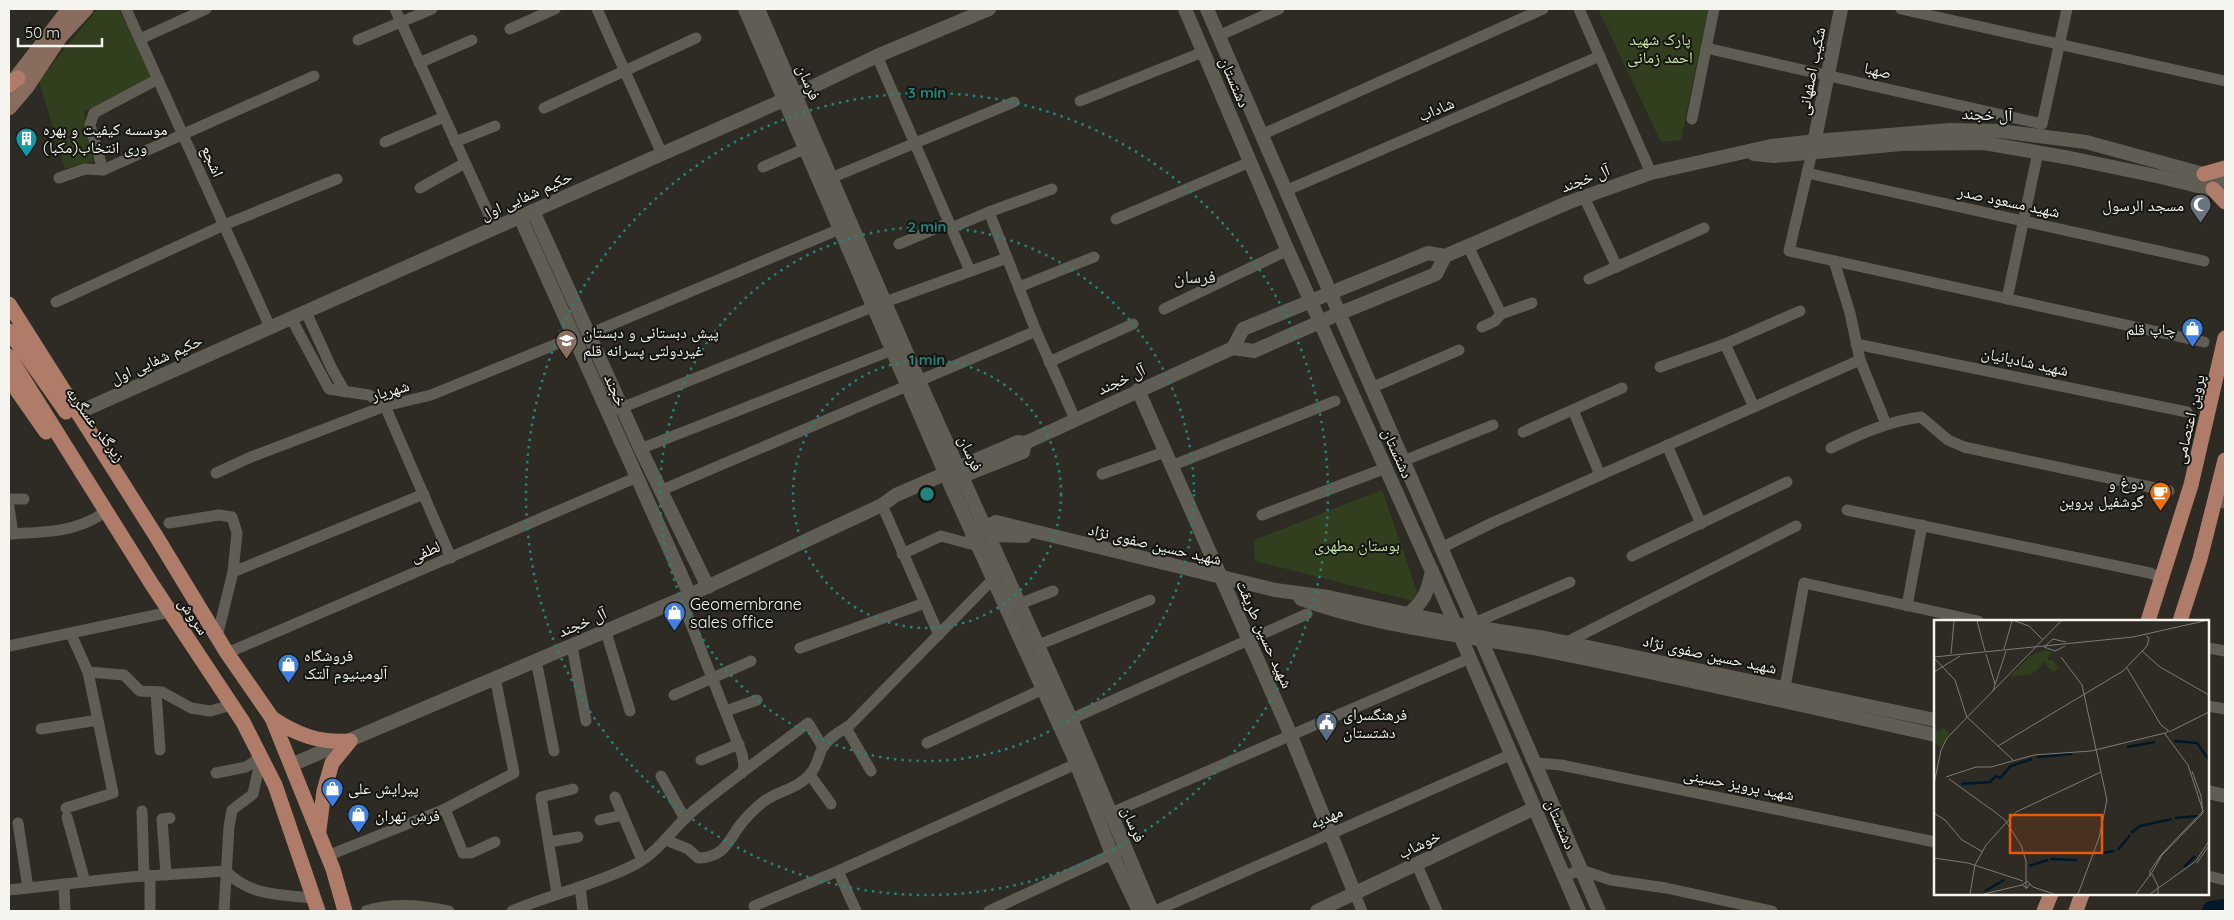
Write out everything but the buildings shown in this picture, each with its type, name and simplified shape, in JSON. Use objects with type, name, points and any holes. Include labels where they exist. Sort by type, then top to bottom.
[{"type":"main road","points":[[12,84],[50,31],[69,9]]},
{"type":"main road","points":[[9,108],[26,88],[60,37],[86,9]]},
{"type":"main road","points":[[2204,174],[2225,168]]},
{"type":"main road","points":[[2219,191],[2225,202]]},
{"type":"main road","points":[[9,304],[156,536]]},
{"type":"main road","name":"زیرگذر عسگریه","points":[[9,331],[156,536]]},
{"type":"main road","name":"پروین اعتصامی","points":[[2148,620],[2191,485],[2225,338]]},
{"type":"main road","name":"سروش","points":[[9,356],[151,583],[232,705],[270,775],[316,905]]},
{"type":"main road","points":[[10,382],[151,583]]},
{"type":"main road","points":[[2180,620],[2220,502],[2225,460]]},
{"type":"main road","name":"سروش","points":[[156,536],[227,654],[272,718],[328,856],[345,911]]},
{"type":"main road","points":[[272,718],[294,732],[315,740],[332,742],[350,741]]},
{"type":"main road","points":[[319,834],[324,791],[332,763],[350,741]]},
{"type":"main road","points":[[270,775],[291,765]]},
{"type":"main road","points":[[2044,911],[2051,895]]},
{"type":"main road","points":[[2076,911],[2082,895]]},
{"type":"street","name":"اشجع","points":[[126,9],[270,327]]},
{"type":"street","points":[[140,39],[206,9]]},
{"type":"street","points":[[395,9],[495,228]]},
{"type":"street","points":[[358,40],[432,9]]},
{"type":"street","points":[[510,29],[555,9]]},
{"type":"street","points":[[597,9],[662,154]]},
{"type":"street","name":"فرسان","points":[[745,9],[789,98],[846,227],[913,384],[947,478],[999,576],[1043,689],[1076,764],[1112,854],[1139,911]]},
{"type":"street","name":"فرسان","points":[[758,9],[789,98]]},
{"type":"street","name":"حکیم شفایی اول","points":[[77,413],[789,98],[974,12],[989,9]]},
{"type":"street","name":"دشتستان","points":[[1185,9],[1288,250],[1458,630],[1578,911]]},
{"type":"street","name":"دشتستان","points":[[1207,9],[1599,911]]},
{"type":"street","points":[[1218,36],[1279,9]]},
{"type":"street","points":[[1261,135],[1543,9]]},
{"type":"street","points":[[1579,9],[1651,173]]},
{"type":"street","points":[[1692,119],[1714,9]]},
{"type":"street","name":"شکیب اصفهانی","points":[[1814,147],[1841,9]]},
{"type":"street","points":[[1900,9],[2225,81]]},
{"type":"street","points":[[2058,45],[2067,9]]},
{"type":"street","points":[[544,108],[696,38]]},
{"type":"street","points":[[419,63],[472,40]]},
{"type":"street","name":"صهبا","points":[[1706,48],[2042,124],[2058,45]]},
{"type":"street","points":[[1080,101],[1203,52]]},
{"type":"street","points":[[877,56],[970,271]]},
{"type":"street","name":"شاداب","points":[[1285,191],[1600,56]]},
{"type":"street","points":[[59,178],[85,169],[103,170],[314,76]]},
{"type":"street","points":[[103,170],[90,119],[94,113],[158,79]]},
{"type":"street","points":[[831,178],[916,145],[1014,102]]},
{"type":"street","points":[[1233,122],[1252,114]]},
{"type":"street","points":[[385,142],[444,117]]},
{"type":"street","points":[[456,142],[495,126]]},
{"type":"street","name":"آل خجند","points":[[1814,147],[1950,130],[2000,131],[2086,142],[2225,180]]},
{"type":"street","name":"آل خجند","points":[[1233,348],[1243,330],[1428,253],[1445,256],[1584,197],[1651,173],[1771,146],[1814,147],[1984,143],[2038,152],[2219,191]]},
{"type":"street","points":[[762,167],[811,146]]},
{"type":"street","name":"فرسان","points":[[811,146],[831,178],[846,227]]},
{"type":"street","points":[[1814,147],[1789,251],[2204,342]]},
{"type":"street","points":[[2006,299],[2038,152]]},
{"type":"street","points":[[1116,219],[1250,162]]},
{"type":"street","points":[[420,188],[465,163]]},
{"type":"street","name":"شهید مسعود صدر","points":[[1807,173],[2204,261]]},
{"type":"street","points":[[56,302],[224,225],[337,179]]},
{"type":"street","points":[[899,244],[1052,189]]},
{"type":"street","points":[[1584,197],[1616,267]]},
{"type":"street","name":"خجند","points":[[533,211],[640,449],[662,490],[708,587]]},
{"type":"street","points":[[989,212],[1036,331],[1075,419]]},
{"type":"street","name":"خجند","points":[[520,217],[680,576],[685,597]]},
{"type":"street","points":[[527,235],[526,229],[530,224],[536,223],[540,227]]},
{"type":"street","points":[[589,334],[846,227]]},
{"type":"street","points":[[1589,279],[1704,228]]},
{"type":"street","points":[[1468,246],[1501,314]]},
{"type":"street","points":[[1164,309],[1288,250]]},
{"type":"street","name":"آل خجند","points":[[291,765],[708,587],[882,504],[896,495],[947,478],[1018,442],[1025,443],[1233,348],[1254,351],[1436,274],[1445,256]]},
{"type":"street","points":[[1019,287],[1094,257]]},
{"type":"street","points":[[607,414],[879,304],[1007,258]]},
{"type":"street","points":[[1834,261],[1850,313],[1860,360],[1886,424]]},
{"type":"street","points":[[1482,327],[1494,321],[1501,314],[1532,303]]},
{"type":"street","points":[[1660,367],[1724,344],[1800,311]]},
{"type":"street","points":[[306,312],[332,369],[345,392]]},
{"type":"street","points":[[291,318],[329,389],[369,395],[385,406],[451,558]]},
{"type":"street","points":[[1049,362],[1133,324]]},
{"type":"street","points":[[662,490],[1036,331]]},
{"type":"street","name":"شهریار","points":[[216,473],[251,457],[385,406],[432,395],[574,337]]},
{"type":"street","points":[[1724,344],[1754,406]]},
{"type":"street","name":"شهید شادیانیان","points":[[1856,344],[2188,412]]},
{"type":"street","points":[[640,449],[898,348]]},
{"type":"street","points":[[1371,388],[1459,350]]},
{"type":"street","points":[[1441,548],[1492,523],[1860,360]]},
{"type":"street","name":"فرسان","points":[[913,384],[960,471],[979,536]]},
{"type":"street","points":[[1524,432],[1622,388]]},
{"type":"street","name":"شهید حسین طریقت","points":[[1138,390],[1250,640],[1355,894]]},
{"type":"street","points":[[1171,466],[1335,401]]},
{"type":"street","points":[[1573,410],[1600,475]]},
{"type":"street","points":[[1831,448],[1886,424],[1902,419],[1921,418],[1948,440],[1964,447],[2169,491]]},
{"type":"street","points":[[1402,461],[1493,425]]},
{"type":"street","points":[[1667,445],[1702,524]]},
{"type":"street","points":[[1102,474],[1165,452]]},
{"type":"street","points":[[1262,515],[1386,468]]},
{"type":"street","name":"لطفی","points":[[227,654],[636,478]]},
{"type":"street","points":[[1632,556],[1787,482]]},
{"type":"street","points":[[232,572],[424,494]]},
{"type":"street","points":[[9,499],[24,499]]},
{"type":"street","points":[[882,504],[902,554],[939,635]]},
{"type":"street","points":[[9,507],[11,534],[48,532],[86,525],[102,514]]},
{"type":"street","points":[[1847,510],[2162,578]]},
{"type":"street","points":[[169,523],[219,515],[232,517],[237,533],[232,572],[217,637]]},
{"type":"street","name":"شهید حسین صفوی نژاد","points":[[979,536],[996,522],[1221,578],[1275,590],[1328,597],[1408,614],[1458,630]]},
{"type":"street","points":[[1907,606],[1922,525]]},
{"type":"street","points":[[1567,642],[1796,526]]},
{"type":"street","points":[[902,554],[941,536],[979,536]]},
{"type":"street","points":[[680,576],[685,581],[694,581],[699,576],[699,567]]},
{"type":"street","points":[[1408,614],[1421,604],[1429,590],[1432,571]]},
{"type":"street","points":[[666,840],[688,849],[698,858],[712,858],[725,848],[746,818],[768,798],[801,782],[810,775],[819,761],[822,747],[830,738],[846,728],[999,576]]},
{"type":"street","name":"فرسان","points":[[999,576],[1019,604],[1038,645],[1154,911]]},
{"type":"street","points":[[1477,630],[1570,582]]},
{"type":"street","points":[[1784,687],[1804,583],[1973,620]]},
{"type":"street","name":"شهید حسین صفوی نژاد","points":[[1275,590],[1327,609],[1458,630],[1477,630],[1544,644],[1679,678],[1934,735]]},
{"type":"street","points":[[1019,604],[1053,591]]},
{"type":"street","points":[[685,597],[713,679],[739,744],[744,766],[742,774]]},
{"type":"street","points":[[1038,645],[1150,600]]},
{"type":"street","points":[[800,648],[925,603]]},
{"type":"street","points":[[9,646],[170,612]]},
{"type":"street","points":[[1071,719],[1307,614]]},
{"type":"street","points":[[606,632],[630,711]]},
{"type":"street","points":[[72,634],[88,672],[113,793],[67,813],[85,882]]},
{"type":"street","name":"شهید حسین صفوی نژاد","points":[[1544,644],[1567,642],[1934,720]]},
{"type":"street","points":[[572,646],[586,721]]},
{"type":"street","points":[[2209,648],[2225,651]]},
{"type":"street","points":[[1111,813],[1290,734],[1470,658]]},
{"type":"street","points":[[536,660],[554,751]]},
{"type":"street","points":[[674,695],[751,661]]},
{"type":"street","points":[[88,672],[124,675],[140,691],[162,692],[192,708],[210,711],[232,705]]},
{"type":"street","points":[[328,856],[445,809],[514,774],[495,677]]},
{"type":"street","points":[[927,743],[1043,689]]},
{"type":"street","points":[[156,692],[160,750]]},
{"type":"street","points":[[726,711],[757,700]]},
{"type":"street","points":[[2209,706],[2225,709]]},
{"type":"street","points":[[41,729],[98,720]]},
{"type":"street","points":[[512,911],[580,887],[642,860],[666,840],[685,819],[808,722],[822,747]]},
{"type":"street","points":[[846,728],[871,771]]},
{"type":"street","points":[[701,760],[739,744]]},
{"type":"street","name":"مهدیه","points":[[1154,911],[1330,832],[1512,754]]},
{"type":"street","points":[[216,773],[246,767],[261,757]]},
{"type":"street","points":[[224,911],[232,810],[253,794],[261,757]]},
{"type":"street","name":"شهید پرویز حسینی","points":[[1536,763],[1571,767],[1934,842]]},
{"type":"street","points":[[754,906],[838,871],[1076,764]]},
{"type":"street","points":[[810,775],[831,804]]},
{"type":"street","points":[[660,776],[685,819]]},
{"type":"street","points":[[2209,783],[2225,787]]},
{"type":"street","points":[[557,894],[542,797],[573,789]]},
{"type":"street","points":[[2209,792],[2225,796]]},
{"type":"street","points":[[615,797],[642,860]]},
{"type":"street","name":"خوشاب","points":[[1317,911],[1535,808]]},
{"type":"street","points":[[445,809],[464,853],[471,853],[495,842]]},
{"type":"street","points":[[142,811],[150,911]]},
{"type":"street","points":[[600,820],[623,815]]},
{"type":"street","points":[[166,875],[162,819],[170,818]]},
{"type":"street","points":[[18,822],[28,888]]},
{"type":"street","points":[[548,842],[578,837]]},
{"type":"street","points":[[989,911],[1126,848]]},
{"type":"street","points":[[1417,865],[1437,911]]},
{"type":"street","points":[[1564,876],[1581,870],[1611,880],[1666,888],[1772,911]]},
{"type":"street","points":[[838,871],[856,911]]},
{"type":"street","points":[[9,890],[147,876],[226,872],[240,884],[268,894],[316,905]]},
{"type":"street","points":[[2209,876],[2225,880]]},
{"type":"street","points":[[64,884],[65,911]]},
{"type":"street","points":[[580,887],[582,911]]},
{"type":"street","points":[[1355,894],[1362,911]]},
{"type":"street","points":[[366,911],[381,906],[409,905],[449,911]]},
{"type":"green space","points":[[97,9],[119,9],[152,77],[84,112],[93,161],[65,169],[39,81]]},
{"type":"green space","name":"پارک شهید احمد زمانی","points":[[1598,9],[1708,9],[1681,140],[1661,142]]},
{"type":"green space","name":"بوستان مطهری","points":[[1382,490],[1421,603],[1255,561],[1254,540]]},
{"type":"waterway","points":[[2212,911],[2225,909]]},
{"type":"place","name":"موسسه کیفیت و بهره وری انتخاب(مکبا)","points":[[27,157]]},
{"type":"place","name":"مسجد الرسول","points":[[2200,224]]},
{"type":"place","name":"چاپ قلم","points":[[2192,348]]},
{"type":"place","name":"پیش دبستانی و دبستان غیردولتی پسرانه قلم","points":[[567,360]]},
{"type":"place","name":"دوغ و گوشفیل پروین","points":[[2160,511]]},
{"type":"place","name":"Geomembrane sales office","points":[[674,632]]},
{"type":"place","name":"فروشگاه آلومینیوم آلتک","points":[[288,683]]},
{"type":"place","name":"فرهنگسرای دشتستان","points":[[1327,742]]},
{"type":"place","name":"پیرایش علی","points":[[332,807]]},
{"type":"place","name":"فرش تهران","points":[[359,834]]},
{"type":"district","name":"فرسان","points":[[1195,277]]}]
